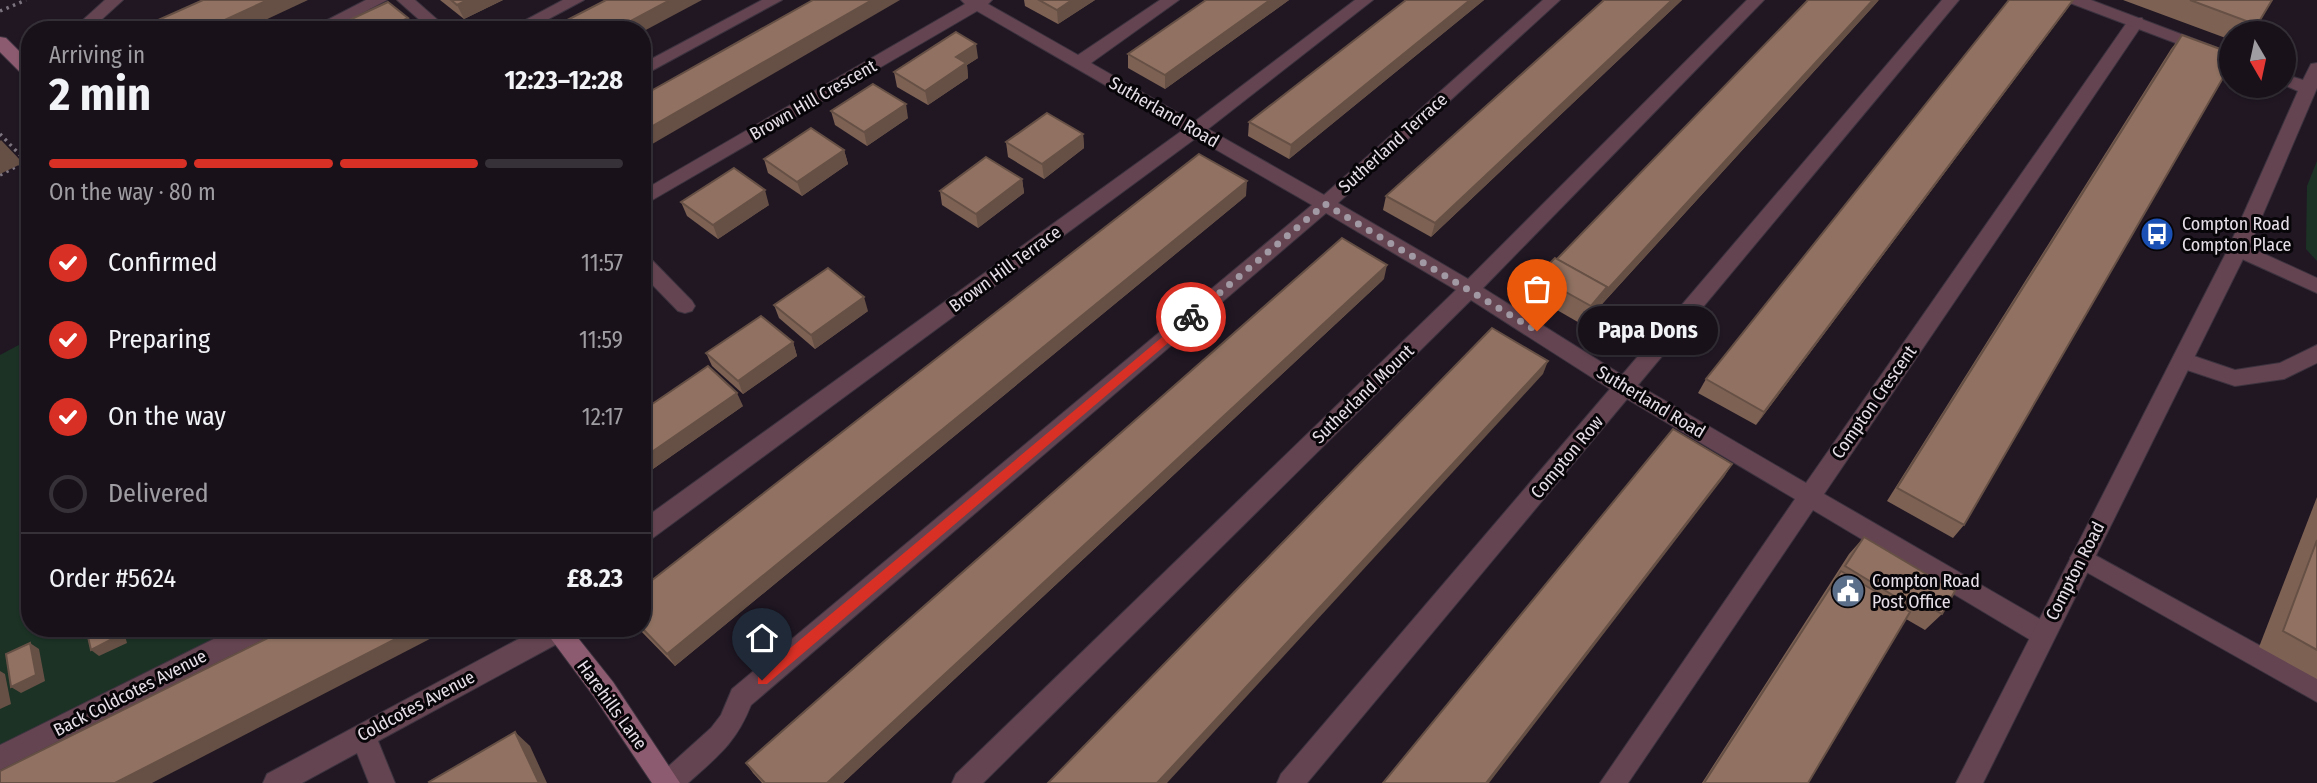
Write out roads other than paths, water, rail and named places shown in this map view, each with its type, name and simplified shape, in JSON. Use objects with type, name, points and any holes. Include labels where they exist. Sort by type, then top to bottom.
[{"type":"main road","points":[[0,42],[21,59]]},
{"type":"main road","name":"Harehills Lane","points":[[562,637],[604,690],[668,783]]},
{"type":"street","points":[[90,21],[115,0]]},
{"type":"street","points":[[335,21],[379,0]]},
{"type":"street","points":[[405,0],[430,21]]},
{"type":"street","points":[[533,21],[576,0]]},
{"type":"street","points":[[651,66],[774,0]]},
{"type":"street","points":[[1080,62],[1171,0]]},
{"type":"street","name":"Brown Hill Terrace","points":[[651,526],[1195,130],[1365,0]]},
{"type":"street","name":"Sutherland Terrace","points":[[668,783],[720,737],[731,723],[741,697],[1325,204],[1552,0]]},
{"type":"street","name":"Sutherland Mount","points":[[965,783],[1470,289],[1756,0]]},
{"type":"street","name":"Compton Row","points":[[1290,783],[1951,0]]},
{"type":"street","points":[[2076,0],[2219,54]]},
{"type":"street","name":"Sutherland Road","points":[[976,2],[1470,289],[1626,388],[2043,634]]},
{"type":"street","name":"Brown Hill Crescent","points":[[651,195],[976,2]]},
{"type":"street","name":"Compton Crescent","points":[[1613,783],[2136,22]]},
{"type":"street","name":"Compton Road","points":[[1969,783],[2238,249],[2317,68]]},
{"type":"street","points":[[2296,84],[2306,88]]},
{"type":"street","points":[[2238,249],[2317,286]]},
{"type":"street","points":[[651,271],[685,306]]},
{"type":"street","points":[[2182,360],[2235,378],[2284,371],[2317,353]]},
{"type":"street","points":[[2082,558],[2317,690]]},
{"type":"street","name":"Back Coldcotes Avenue","points":[[0,758],[243,637]]},
{"type":"street","name":"Coldcotes Avenue","points":[[276,783],[543,637]]},
{"type":"street","points":[[363,734],[382,783]]},
{"type":"place","name":"Compton Road Compton Place","points":[[2157,234]]},
{"type":"place","name":"Papa Dons","points":[[1537,331]]},
{"type":"place","name":"Compton Road Post Office","points":[[1848,591]]}]
